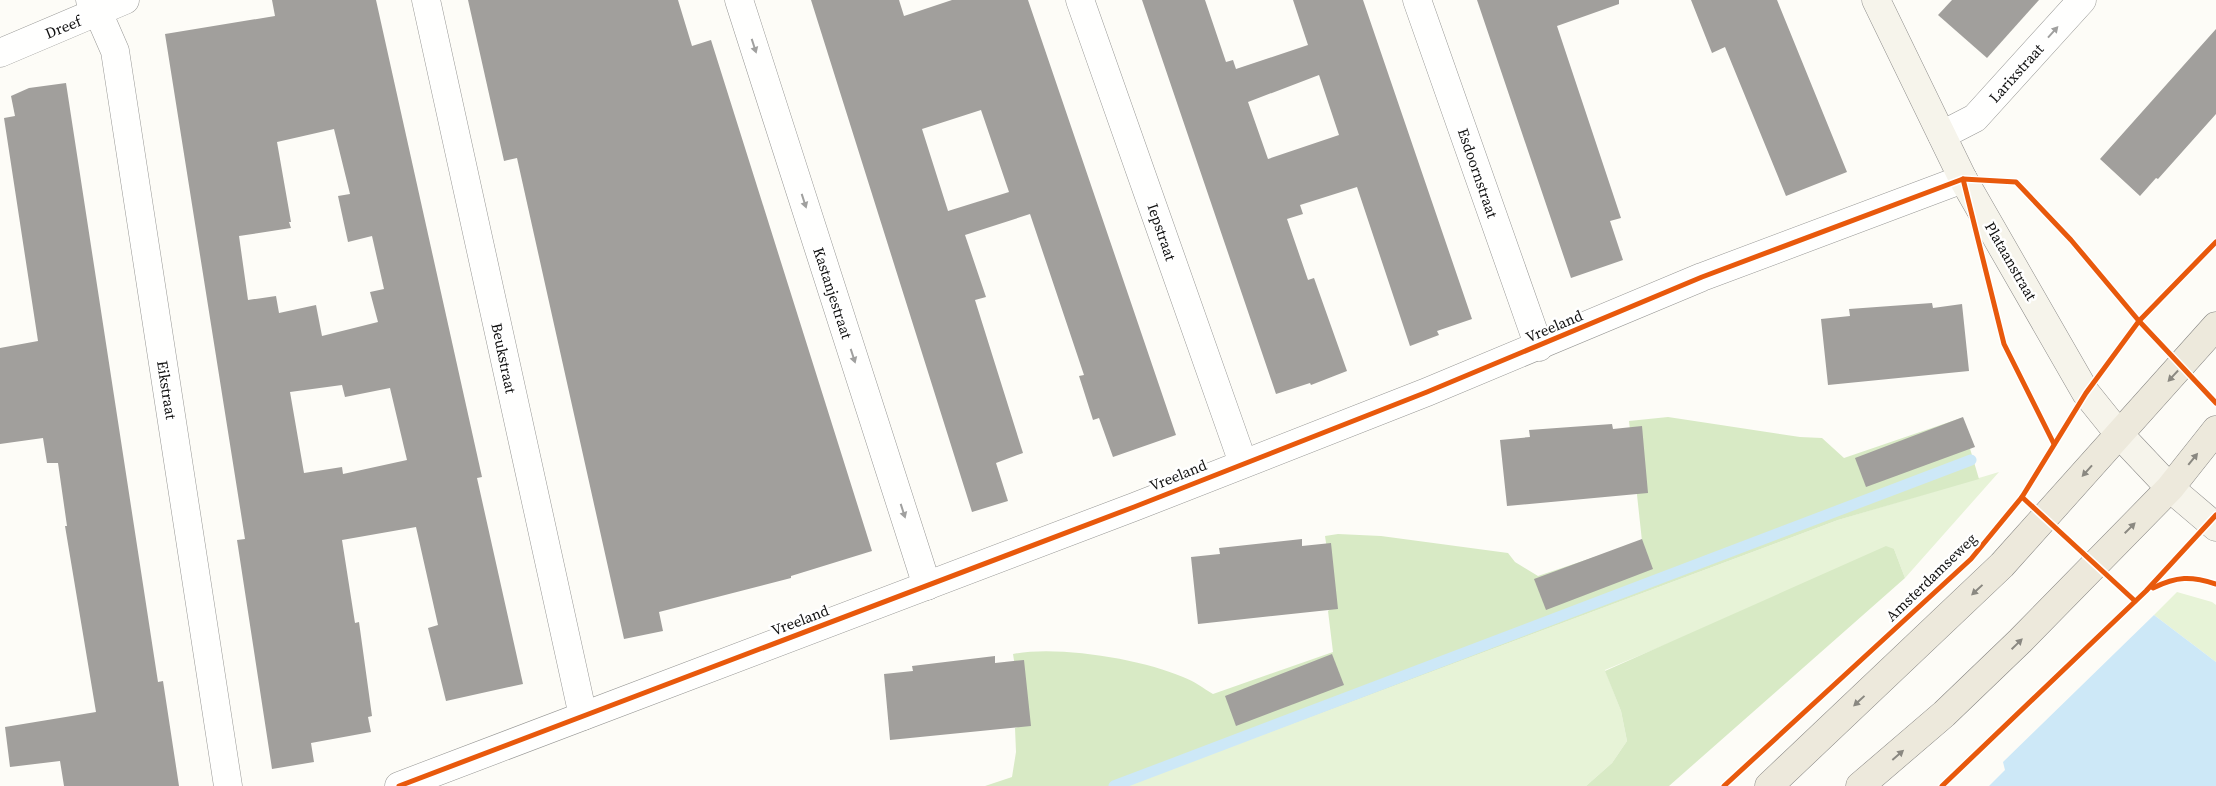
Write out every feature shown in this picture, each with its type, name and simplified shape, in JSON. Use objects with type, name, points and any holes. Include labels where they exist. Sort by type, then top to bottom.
[{"type":"main road","points":[[1769,786],[2002,565],[2216,326]]},
{"type":"main road","points":[[1860,786],[1944,714],[1992,668],[2170,488],[2216,430]]},
{"type":"street","name":"Dreef","points":[[0,53],[94,6],[126,0]]},
{"type":"street","name":"Beukstraat","points":[[426,0],[583,716]]},
{"type":"street","name":"Kastanjestraat","points":[[739,0],[926,586]]},
{"type":"street","name":"Iepstraat","points":[[1080,0],[1243,463]]},
{"type":"street","name":"Esdoornstraat","points":[[1416,0],[1539,346]]},
{"type":"street","name":"Plataanstraat","points":[[1876,0],[1963,179],[2086,392],[2119,434],[2170,488],[2216,527]]},
{"type":"street","name":"Larixstraat","points":[[1942,135],[1975,118],[2082,0]]},
{"type":"street","name":"Eikstraat","points":[[94,6],[115,50],[228,786]]},
{"type":"street","name":"Vreeland","points":[[399,786],[926,586],[1426,392],[1702,277],[1963,179]]},
{"type":"green space","points":[[1668,417],[1800,437],[1822,438],[1844,458],[1961,418],[1979,479],[1838,520],[1126,786],[985,786],[1012,777],[1016,752],[1015,728],[1024,725],[1013,654],[1052,651],[1123,659],[1166,670],[1195,683],[1213,694],[1333,652],[1328,611],[1335,604],[1325,536],[1338,534],[1381,536],[1508,553],[1515,562],[1538,576],[1642,541],[1629,421]]},
{"type":"green space","points":[[1999,472],[1905,578],[1894,549],[1605,670],[1621,711],[1627,741],[1612,763],[1586,786],[1126,786],[1838,520]]},
{"type":"green space","points":[[1886,546],[1894,549],[1905,578],[1669,786],[1586,786],[1612,763],[1627,741],[1621,711],[1605,671]]},
{"type":"green space","points":[[2177,592],[2212,602],[2216,605],[2216,662],[2154,615]]},
{"type":"water","points":[[2154,615],[2216,662],[2216,786],[1989,786],[2005,770],[2003,762]]},
{"type":"building","points":[[272,0],[376,0],[482,477],[477,478],[523,684],[446,701],[428,628],[438,625],[416,527],[342,540],[355,623],[359,622],[372,716],[368,717],[371,732],[311,743],[314,762],[272,769],[237,540],[245,539],[165,34],[275,16]],"holes":[[[334,129],[350,194],[338,196],[348,242],[372,236],[384,289],[370,292],[378,322],[322,336],[316,305],[279,313],[276,296],[248,300],[239,236],[291,228],[277,142]],[[342,385],[345,397],[390,388],[407,460],[343,474],[342,467],[304,473],[290,392]]]},
{"type":"building","points":[[468,0],[678,0],[692,46],[711,40],[872,551],[791,576],[791,578],[659,612],[663,631],[624,639],[517,158],[504,161]]},
{"type":"building","points":[[811,0],[899,0],[904,16],[952,0],[1028,0],[1176,435],[1113,457],[1099,418],[1093,420],[1079,376],[1084,375],[1030,214],[965,235],[986,297],[975,300],[1023,453],[996,463],[1008,501],[972,512]],"holes":[[[981,110],[1009,192],[948,211],[922,129]]]},
{"type":"building","points":[[1142,0],[1205,0],[1226,62],[1233,60],[1236,69],[1308,45],[1293,0],[1363,0],[1472,319],[1437,331],[1439,335],[1410,346],[1357,187],[1300,205],[1303,214],[1287,219],[1308,280],[1314,278],[1347,371],[1311,385],[1310,383],[1276,394]],"holes":[[[1319,75],[1339,135],[1268,159],[1248,102]]]},
{"type":"building","points":[[1477,0],[1619,0],[1619,4],[1557,26],[1621,218],[1610,221],[1623,260],[1571,278]]},
{"type":"building","points":[[1691,0],[1777,0],[1847,172],[1786,196],[1725,47],[1712,53]]},
{"type":"building","points":[[1952,0],[2039,0],[1987,58],[1938,15]]},
{"type":"building","points":[[2216,29],[2216,114],[2158,179],[2156,178],[2140,196],[2100,159]]},
{"type":"building","points":[[66,83],[158,682],[163,681],[179,786],[64,786],[60,761],[10,767],[5,727],[96,712],[65,526],[67,526],[58,463],[47,463],[43,438],[0,444],[0,348],[38,341],[4,118],[15,116],[11,96],[29,88]]},
{"type":"building","points":[[1932,303],[1933,308],[1962,304],[1969,371],[1828,385],[1821,319],[1850,316],[1849,309]]},
{"type":"building","points":[[1963,417],[1975,447],[1866,487],[1855,458]]},
{"type":"building","points":[[1612,424],[1613,429],[1642,426],[1648,493],[1507,506],[1500,440],[1530,437],[1529,430]]},
{"type":"building","points":[[1302,539],[1302,546],[1331,543],[1338,609],[1198,624],[1191,557],[1220,554],[1219,548]]},
{"type":"building","points":[[1642,539],[1653,569],[1546,610],[1534,579]]},
{"type":"building","points":[[1332,654],[1344,685],[1236,726],[1225,696]]},
{"type":"building","points":[[995,656],[995,663],[1024,660],[1031,726],[890,740],[884,674],[913,671],[912,666]]},
{"type":"waterway","points":[[1114,786],[1971,460]]},
{"type":"cycle path","points":[[1963,179],[2004,344],[2054,444]]},
{"type":"cycle path","points":[[399,786],[1134,507],[1427,392],[1702,277],[1963,179],[2016,182],[2071,240],[2139,321],[2216,403]]},
{"type":"cycle path","name":"Amsterdamseweg","points":[[1724,786],[1971,559],[2022,497],[2086,393],[2139,321],[2216,242]]},
{"type":"cycle path","points":[[2022,497],[2135,601]]},
{"type":"cycle path","points":[[1942,786],[2146,591],[2216,515]]},
{"type":"cycle path","points":[[2153,588],[2169,581],[2184,578],[2216,584]]}]
